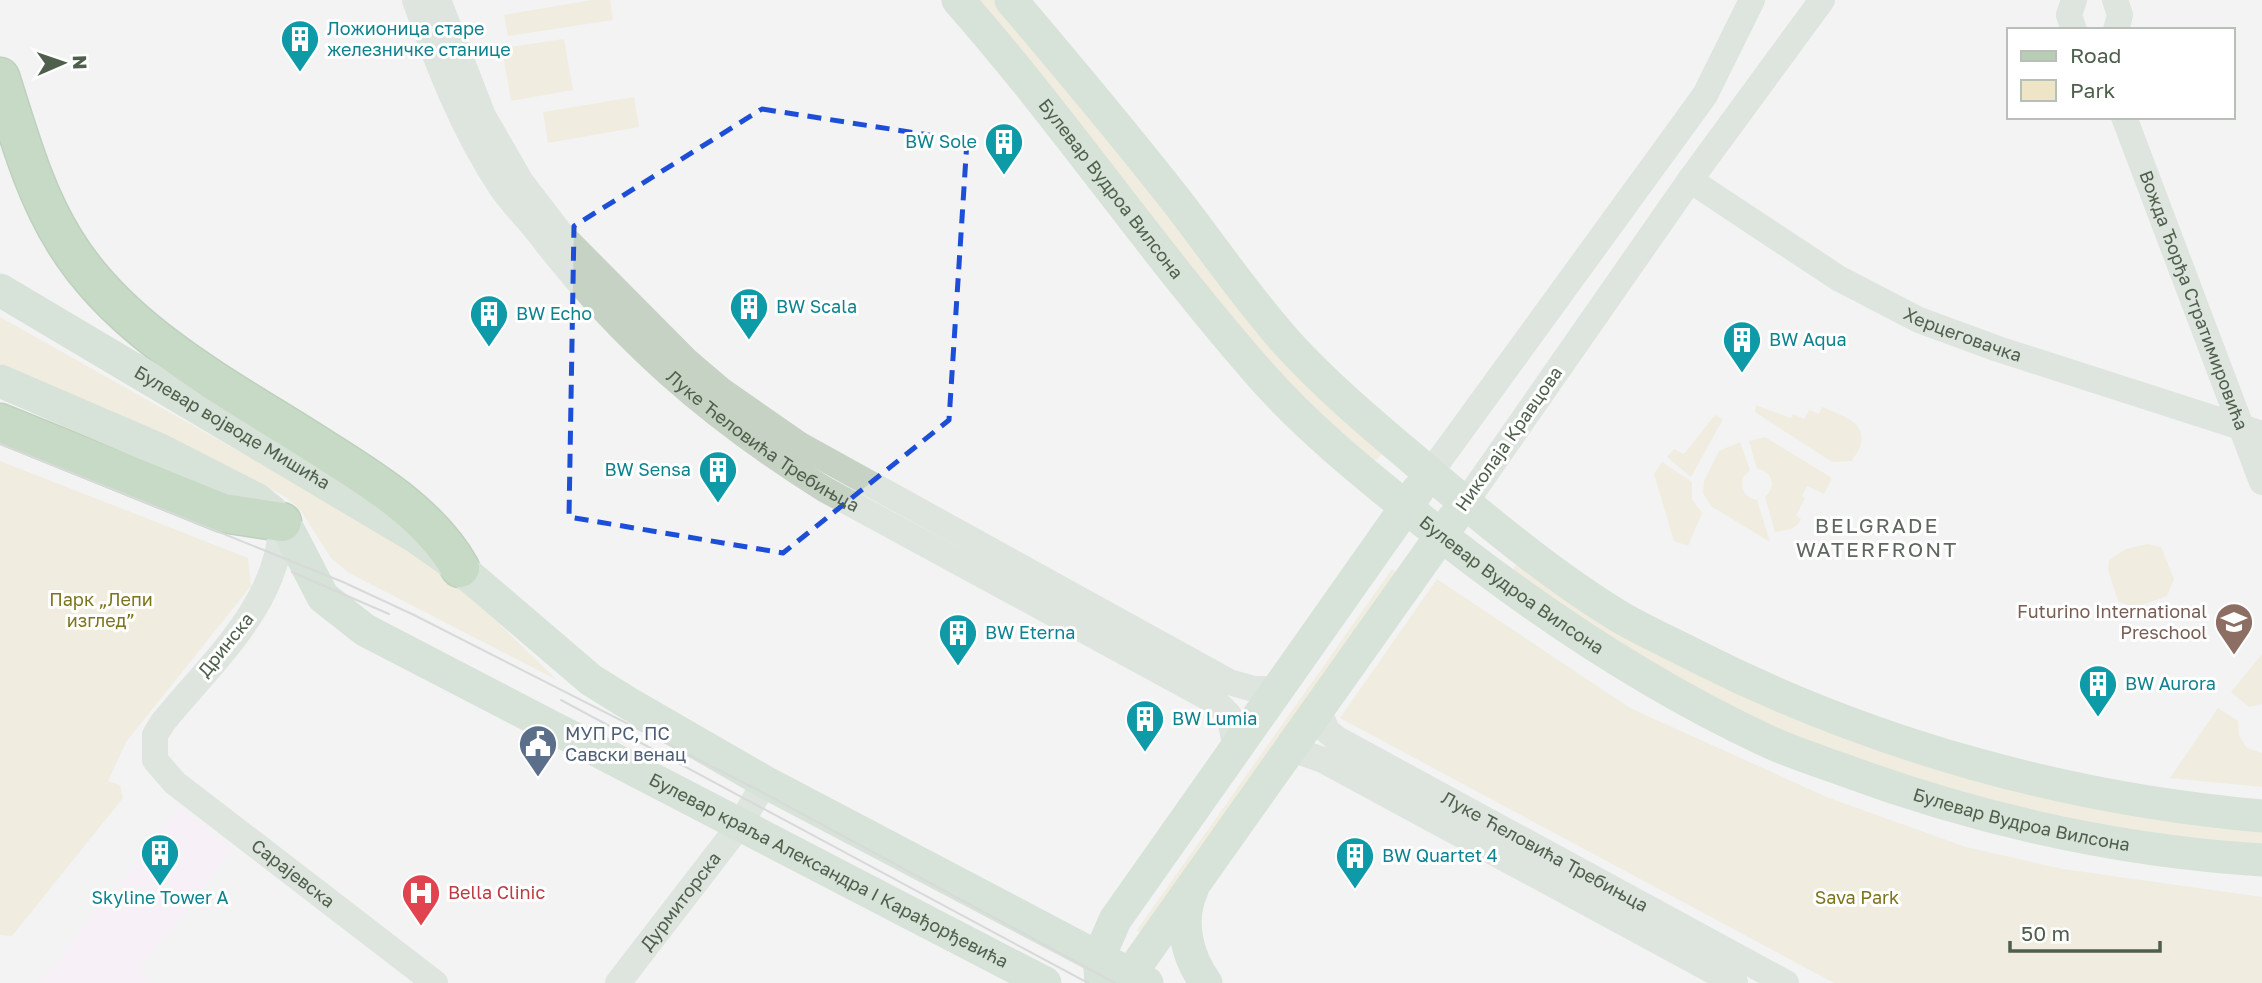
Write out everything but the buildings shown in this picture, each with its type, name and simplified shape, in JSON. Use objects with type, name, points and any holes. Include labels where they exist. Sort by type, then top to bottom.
[{"type":"highway","points":[[0,77],[35,181],[63,239],[77,260],[156,338],[205,374],[407,507],[449,549],[460,569]]},
{"type":"highway","points":[[0,423],[223,513],[282,522]]},
{"type":"main road","name":"Булевар Вудроа Вилсона","points":[[958,0],[1022,72],[1261,375],[1341,454],[1441,536],[1529,601],[1654,682],[1768,741],[1887,786],[1994,818],[2091,839],[2192,854],[2262,860]]},
{"type":"main road","name":"Булевар Вудроа Вилсона","points":[[1011,0],[1150,168],[1288,344],[1366,421],[1525,550],[1620,617],[1742,679],[1857,727],[2060,786],[2175,806],[2262,816]]},
{"type":"main road","name":"Булевар војводе Мишића","points":[[0,290],[416,537],[460,569]]},
{"type":"main road","points":[[0,381],[160,450],[256,499],[282,522]]},
{"type":"main road","points":[[1120,976],[1115,920],[1430,473]]},
{"type":"main road","name":"Николаја Кравцова","points":[[1120,976],[1197,880],[1465,502]]},
{"type":"main road","name":"Булевар краља Александра I Карађорђевића","points":[[282,522],[323,597],[365,630],[1045,983]]},
{"type":"main road","points":[[460,569],[591,680],[765,782],[1120,976]]},
{"type":"main road","points":[[1197,880],[1186,908],[1186,935],[1192,964],[1206,983]]},
{"type":"street","points":[[1430,473],[1705,95],[1752,0]]},
{"type":"street","name":"Николаја Кравцова","points":[[1465,502],[1690,180],[1822,0]]},
{"type":"street","points":[[2073,28],[2069,15],[2074,0]]},
{"type":"street","points":[[2115,0],[2120,15],[2117,28]]},
{"type":"street","name":"Луке Ћеловића Требињца","points":[[432,2],[483,116],[521,182],[560,233],[687,361],[722,390],[818,456],[1229,682],[1254,689],[1278,689]]},
{"type":"street","name":"Луке Ћеловића Требињца","points":[[432,2],[437,64],[502,189],[597,305],[675,382],[770,454],[824,489],[1216,702],[1229,715],[1236,748]]},
{"type":"street","name":"Вожда Ђорђа Стратимировића","points":[[2125,119],[2257,432]]},
{"type":"street","name":"Вожда Ђорђа Стратимировића","points":[[2144,119],[2257,432],[2262,482]]},
{"type":"street","name":"Херцеговачка","points":[[1690,180],[1838,278],[1919,320],[1998,349],[2257,432]]},
{"type":"street","name":"Дринска","points":[[155,760],[155,735],[163,722],[252,613],[266,591],[277,555],[282,522]]},
{"type":"street","name":"Луке Ћеловића Требињца","points":[[1318,709],[1327,731],[1337,739],[1786,983]]},
{"type":"street","name":"Луке Ћеловића Требињца","points":[[1288,752],[1300,752],[1323,760],[1735,983]]},
{"type":"street","name":"Сарајевска","points":[[155,760],[175,783],[435,983]]},
{"type":"street","name":"Дурмиторска","points":[[618,983],[739,826],[765,782]]},
{"type":"highlighted area","points":[[762,109],[967,141],[949,420],[783,553],[569,517],[574,226]]},
{"type":"shaded area","name":"Skyline Tower A","points":[[180,807],[233,849],[138,970],[153,983],[40,983]]},
{"type":"green space","points":[[592,0],[610,0],[613,20],[508,36],[504,15]]},
{"type":"green space","points":[[958,0],[1011,0],[1384,452],[1376,460],[1341,454]]},
{"type":"green space","points":[[564,39],[573,90],[511,101],[502,48]]},
{"type":"green space","points":[[634,97],[639,127],[548,143],[543,112]]},
{"type":"green space","points":[[0,317],[389,536],[465,591],[557,680],[349,573],[331,558],[301,511],[286,497],[234,470],[0,363]]},
{"type":"green space","points":[[1756,405],[1791,418],[1793,414],[1804,419],[1809,410],[1819,414],[1822,407],[1856,425],[1862,438],[1859,449],[1852,461],[1832,462],[1755,412]]},
{"type":"green space","points":[[1715,415],[1723,419],[1691,477],[1667,457],[1674,449],[1684,454]]},
{"type":"green space","points":[[1765,437],[1832,478],[1824,494],[1807,486],[1802,496],[1805,498],[1796,516],[1801,519],[1791,529],[1775,532],[1765,497],[1769,493],[1772,480],[1767,473],[1757,469],[1749,441]]},
{"type":"green space","points":[[1740,442],[1750,470],[1743,477],[1743,489],[1749,497],[1757,500],[1770,542],[1711,506],[1703,493],[1704,481],[1719,451]]},
{"type":"green space","name":"Парк „Лепи изглед”","points":[[0,461],[248,558],[251,586],[126,742],[108,781],[120,785],[123,798],[12,936],[0,935]]},
{"type":"green space","points":[[1662,462],[1692,482],[1692,499],[1702,513],[1688,546],[1674,541],[1654,474]]},
{"type":"green space","points":[[2147,544],[2161,547],[2174,579],[2167,596],[2134,608],[2118,601],[2108,570],[2109,560],[2126,549]]},
{"type":"green space","points":[[1525,550],[1857,727],[2262,816],[2262,860],[2192,854],[1767,742],[1505,583]]},
{"type":"green space","points":[[1392,569],[1403,576],[1147,937],[1137,930]]},
{"type":"green space","name":"Sava Park","points":[[1437,579],[1630,708],[1829,798],[1966,847],[2063,869],[2262,897],[2262,983],[1834,983],[1340,718]]},
{"type":"green space","points":[[2262,654],[2262,704],[2249,707],[2231,692]]},
{"type":"green space","points":[[2218,708],[2238,721],[2239,736],[2247,748],[2262,753],[2262,787],[2170,778]]},
{"type":"tram line","points":[[0,444],[343,582],[414,615],[760,791],[1115,983]]},
{"type":"tram line","points":[[292,572],[389,614]]},
{"type":"tram line","points":[[561,700],[1088,983]]},
{"type":"place","name":"Ложионица старе железничке станице","points":[[300,73]]},
{"type":"place","name":"BW Sole","points":[[1004,176]]},
{"type":"place","name":"BW Scala","points":[[749,341]]},
{"type":"place","name":"BW Echo","points":[[489,348]]},
{"type":"place","name":"BW Aqua","points":[[1742,374]]},
{"type":"place","name":"BW Sensa","points":[[718,504]]},
{"type":"place","name":"Futurino International Preschool","points":[[2234,656]]},
{"type":"place","name":"BW Eterna","points":[[958,667]]},
{"type":"place","name":"BW Aurora","points":[[2098,718]]},
{"type":"place","name":"BW Lumia","points":[[1145,753]]},
{"type":"place","name":"МУП РС, ПС Савски венац","points":[[538,778]]},
{"type":"place","name":"Skyline Tower A","points":[[160,887]]},
{"type":"place","name":"BW Quartet 4","points":[[1355,890]]},
{"type":"place","name":"Bella Clinic","points":[[421,927]]},
{"type":"district","name":"BELGRADE WATERFRONT","points":[[1877,538]]}]
